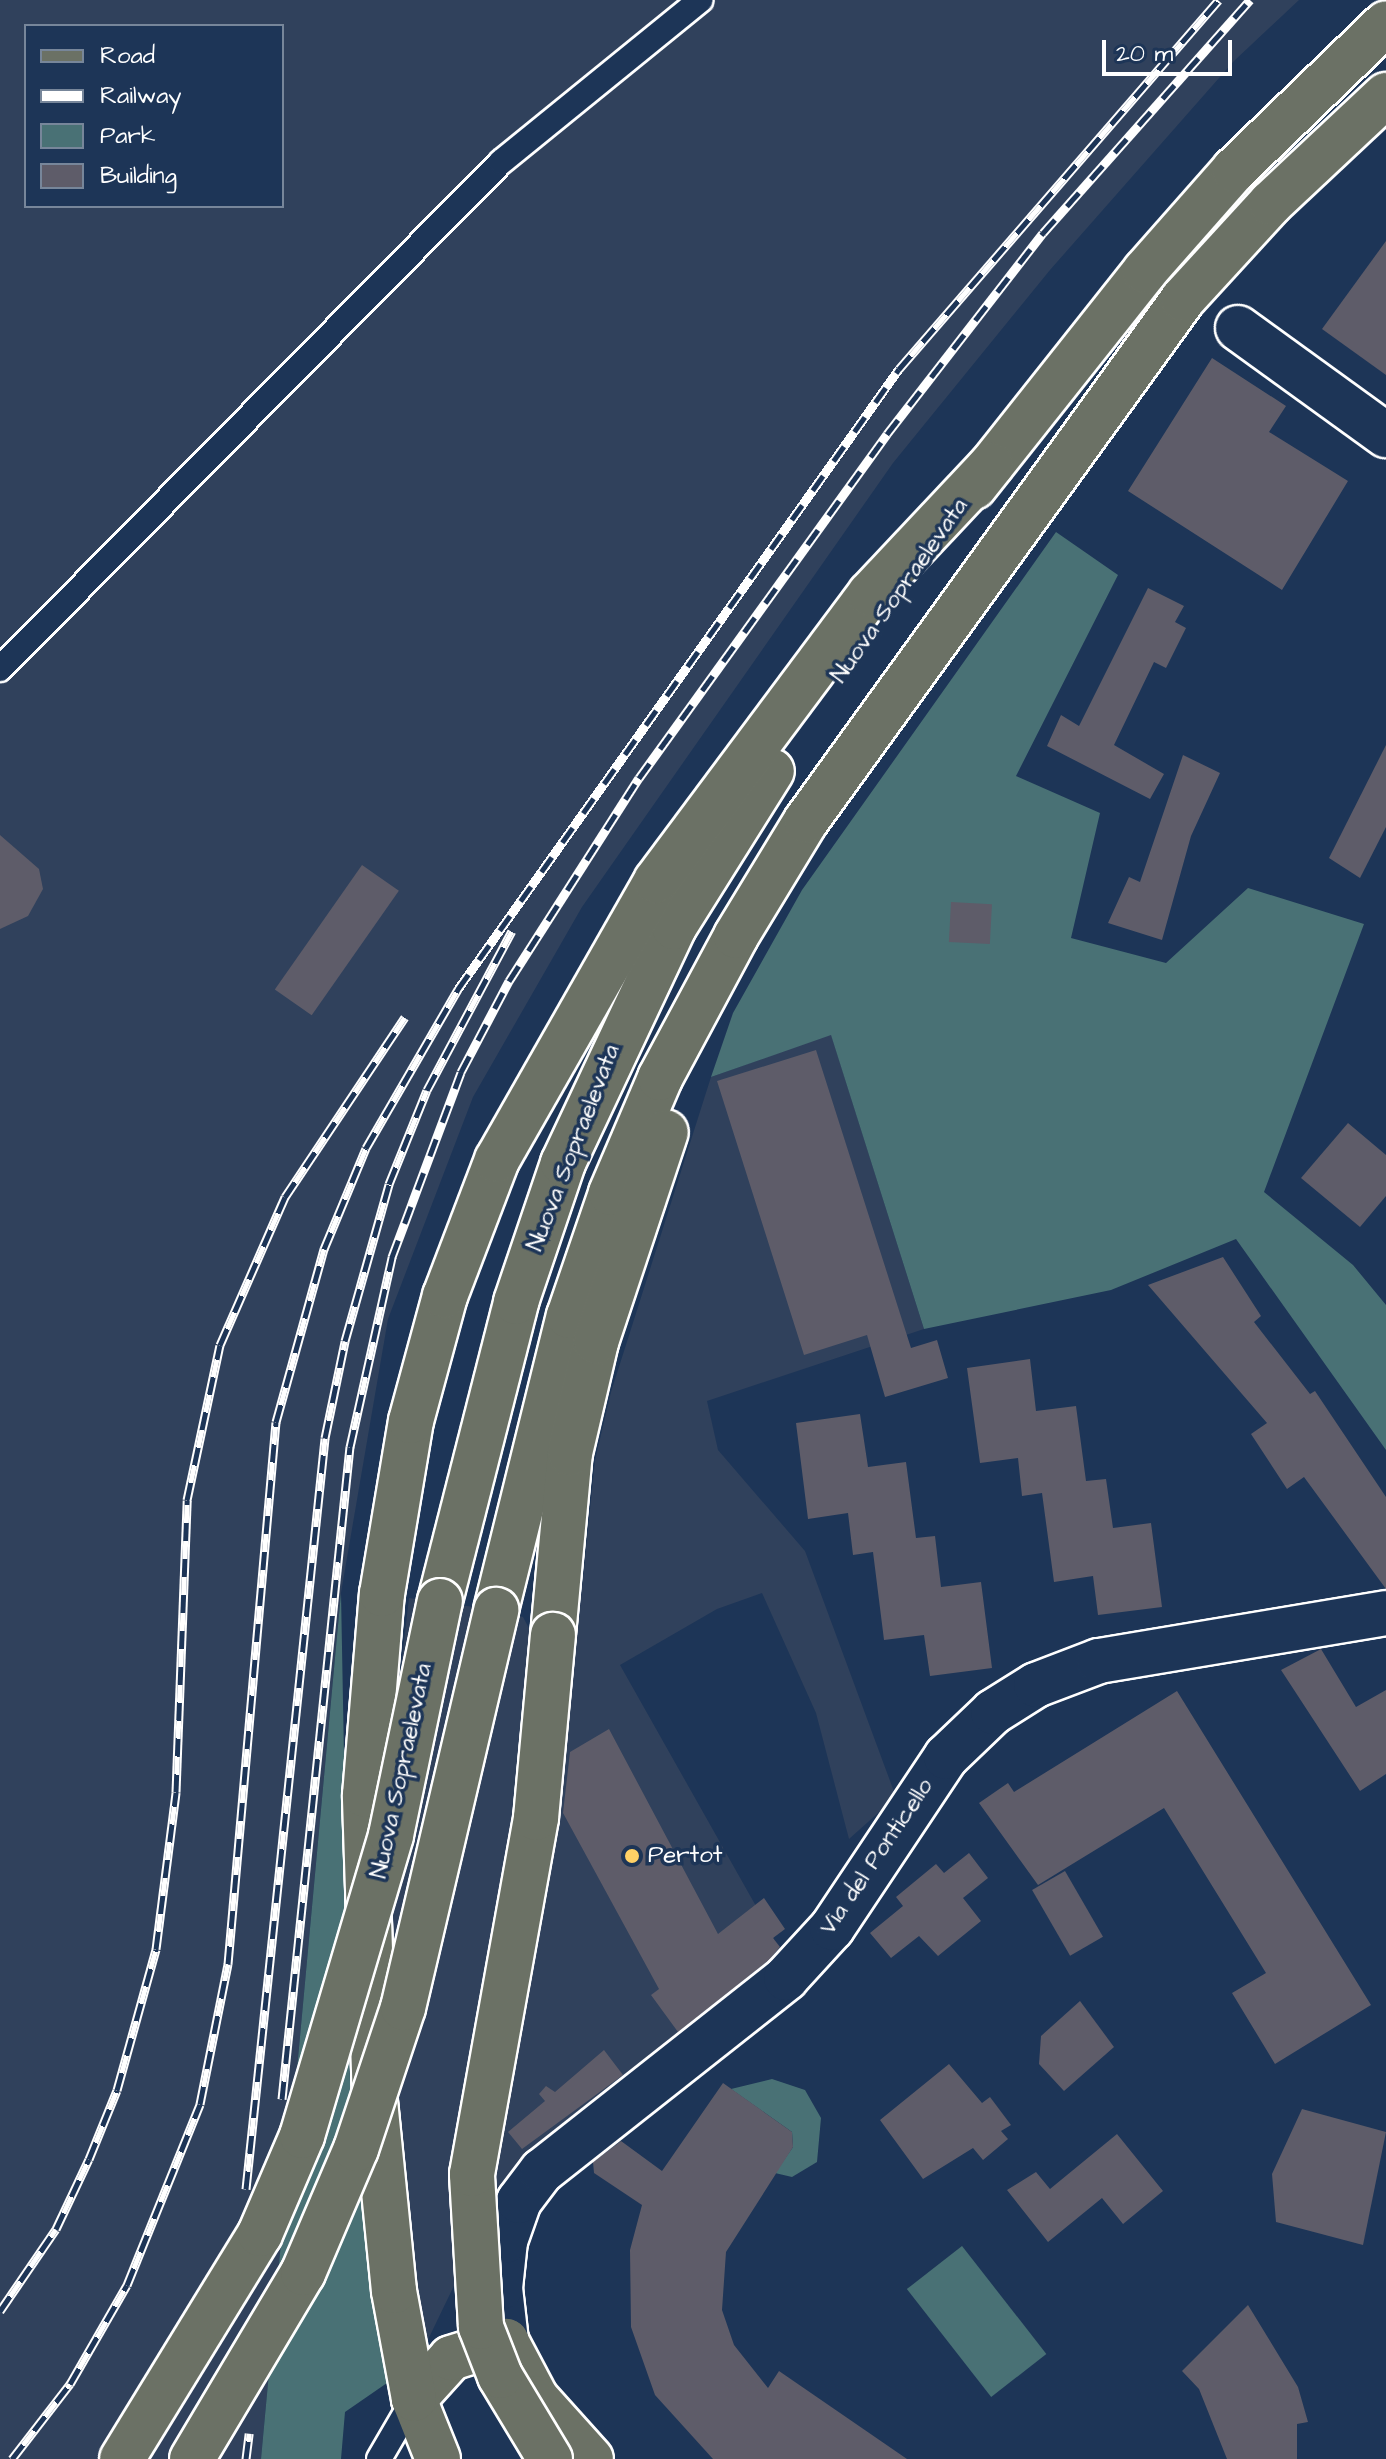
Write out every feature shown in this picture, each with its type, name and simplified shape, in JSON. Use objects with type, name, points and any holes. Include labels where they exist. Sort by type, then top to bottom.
[{"type":"main road","name":"Nuova Sopraelevata","points":[[122,2459],[246,2259],[302,2136],[383,1864],[440,1601],[516,1302],[614,1044],[757,792],[991,465],[1214,192],[1386,23]]},
{"type":"main road","points":[[192,2459],[303,2273],[356,2149],[403,2008],[496,1610],[569,1316],[611,1193],[660,1078],[736,936],[806,821],[1183,299],[1271,203],[1386,95]]},
{"type":"main road","points":[[438,2459],[414,2399],[394,2291],[375,2101],[365,1795],[382,1594],[411,1421],[445,1296],[497,1160],[656,881],[870,594],[991,465]]},
{"type":"main road","points":[[550,2459],[500,2376],[481,2327],[472,2174],[536,1818],[570,1453],[596,1342],[736,936]]},
{"type":"main road","points":[[414,2399],[451,2358],[506,2341],[536,2398],[591,2459]]},
{"type":"street","points":[[1238,328],[1386,435]]},
{"type":"street","name":"Via del Ponticello","points":[[506,2341],[500,2288],[505,2241],[519,2201],[542,2171],[786,1978],[832,1928],[946,1757],[993,1712],[1036,1685],[1099,1661],[1386,1613]]},
{"type":"lane","points":[[0,669],[501,162],[700,0]]},
{"type":"lane","points":[[379,2459],[414,2399]]},
{"type":"shaded area","points":[[0,0],[1299,0],[1234,61],[1050,270],[893,463],[582,907],[473,1097],[388,1319],[341,1593],[261,2459],[0,2459]]},
{"type":"shaded area","points":[[831,1034],[924,1329],[707,1401],[718,1450],[805,1551],[896,1797],[849,1839],[816,1713],[762,1593],[717,1609],[620,1665],[774,1938],[739,1990],[712,2007],[714,2023],[645,2069],[622,2075],[505,2180],[423,2350],[394,2084],[387,1924],[388,1779],[409,1598],[496,1610],[523,1617],[531,1632],[577,1638],[595,1460],[611,1392],[711,1077]]},
{"type":"green space","points":[[1056,532],[1118,575],[1016,776],[1100,813],[1071,938],[1166,963],[1248,888],[1364,924],[1264,1192],[1353,1265],[1386,1305],[1386,1450],[1236,1239],[1111,1290],[924,1329],[831,1035],[711,1077],[733,1013],[802,890]]},
{"type":"green space","points":[[341,1593],[350,2082],[387,2383],[345,2412],[341,2459],[261,2459]]},
{"type":"green space","points":[[772,2079],[805,2090],[821,2118],[817,2162],[792,2177],[775,2173],[793,2147],[792,2132],[731,2089]]},
{"type":"green space","points":[[962,2246],[1046,2354],[991,2397],[907,2289]]},
{"type":"building","points":[[1386,241],[1386,375],[1322,329]]},
{"type":"building","points":[[1212,358],[1286,406],[1269,432],[1348,481],[1282,590],[1128,491]]},
{"type":"building","points":[[1148,588],[1184,606],[1175,622],[1186,628],[1166,668],[1154,662],[1114,745],[1164,774],[1150,799],[1047,746],[1061,715],[1079,726]]},
{"type":"building","points":[[1386,745],[1386,827],[1360,878],[1329,858]]},
{"type":"building","points":[[1183,755],[1220,773],[1191,836],[1162,940],[1108,923],[1129,877],[1140,882]]},
{"type":"building","points":[[0,835],[39,869],[43,889],[28,916],[0,929]]},
{"type":"building","points":[[362,865],[399,891],[312,1015],[275,990]]},
{"type":"building","points":[[951,902],[992,904],[990,944],[949,942]]},
{"type":"building","points":[[816,1050],[911,1348],[937,1340],[948,1378],[885,1397],[867,1335],[804,1355],[717,1081]]},
{"type":"building","points":[[1348,1123],[1386,1155],[1386,1196],[1360,1227],[1301,1178]]},
{"type":"building","points":[[1223,1257],[1261,1316],[1254,1322],[1310,1394],[1315,1391],[1386,1497],[1386,1589],[1304,1477],[1287,1489],[1251,1434],[1267,1423],[1148,1285]]},
{"type":"building","points":[[1030,1359],[1036,1411],[1076,1406],[1086,1481],[1106,1479],[1113,1528],[1151,1523],[1162,1607],[1098,1615],[1093,1576],[1054,1582],[1042,1493],[1022,1496],[1018,1458],[980,1463],[967,1368]]},
{"type":"building","points":[[860,1414],[868,1467],[906,1462],[916,1538],[935,1536],[941,1587],[981,1582],[992,1668],[930,1676],[924,1635],[884,1640],[873,1552],[853,1555],[848,1513],[808,1519],[796,1423]]},
{"type":"building","points":[[1321,1649],[1356,1707],[1386,1690],[1386,1774],[1360,1791],[1281,1670]]},
{"type":"building","points":[[1177,1691],[1371,2005],[1275,2064],[1232,1993],[1266,1973],[1164,1808],[1038,1885],[979,1803],[1008,1783],[1014,1792]]},
{"type":"building","points":[[609,1729],[718,1934],[764,1898],[785,1929],[773,1938],[780,1947],[769,1960],[678,2032],[651,1995],[659,1989],[563,1813],[570,1752]]},
{"type":"building","points":[[969,1853],[988,1878],[963,1898],[981,1921],[938,1956],[919,1936],[891,1958],[870,1933],[903,1906],[896,1897],[936,1864],[944,1873]]},
{"type":"building","points":[[1065,1871],[1103,1937],[1070,1956],[1032,1890]]},
{"type":"building","points":[[1080,2001],[1114,2047],[1064,2091],[1039,2064],[1041,2036]]},
{"type":"building","points":[[604,2050],[623,2075],[522,2149],[508,2132],[545,2101],[539,2094],[546,2086],[555,2092]]},
{"type":"building","points":[[949,2064],[982,2103],[990,2097],[1011,2125],[1001,2131],[1008,2139],[983,2160],[973,2148],[923,2179],[880,2120]]},
{"type":"building","points":[[723,2083],[792,2132],[793,2147],[726,2252],[722,2310],[734,2345],[768,2388],[779,2371],[907,2459],[713,2459],[655,2395],[631,2327],[630,2250],[642,2205],[594,2173],[593,2162],[621,2141],[662,2171]]},
{"type":"building","points":[[1302,2109],[1386,2132],[1363,2245],[1276,2222],[1272,2174]]},
{"type":"building","points":[[1117,2134],[1163,2191],[1123,2224],[1102,2198],[1048,2242],[1007,2190],[1036,2172],[1050,2189]]},
{"type":"building","points":[[1248,2305],[1298,2387],[1308,2422],[1297,2424],[1297,2459],[1227,2459],[1199,2389],[1182,2371]]},
{"type":"railway","points":[[12,2459],[70,2384],[127,2285],[200,2104],[228,1964],[276,1422],[324,1249],[366,1148],[458,989],[899,369],[1219,0]]},
{"type":"railway","points":[[282,2099],[350,1447],[392,1257],[461,1072],[509,981],[639,778],[887,434],[1043,233],[1250,0]]},
{"type":"railway","points":[[246,2189],[325,1438],[345,1341],[389,1184],[427,1090],[512,931]]},
{"type":"railway","points":[[0,2311],[56,2229],[89,2159],[117,2090],[156,1949],[176,1792],[187,1500],[220,1345],[285,1197],[405,1017]]},
{"type":"railway","points":[[246,2459],[249,2433]]},
{"type":"place","name":"Pertot","points":[[632,1856]]}]
